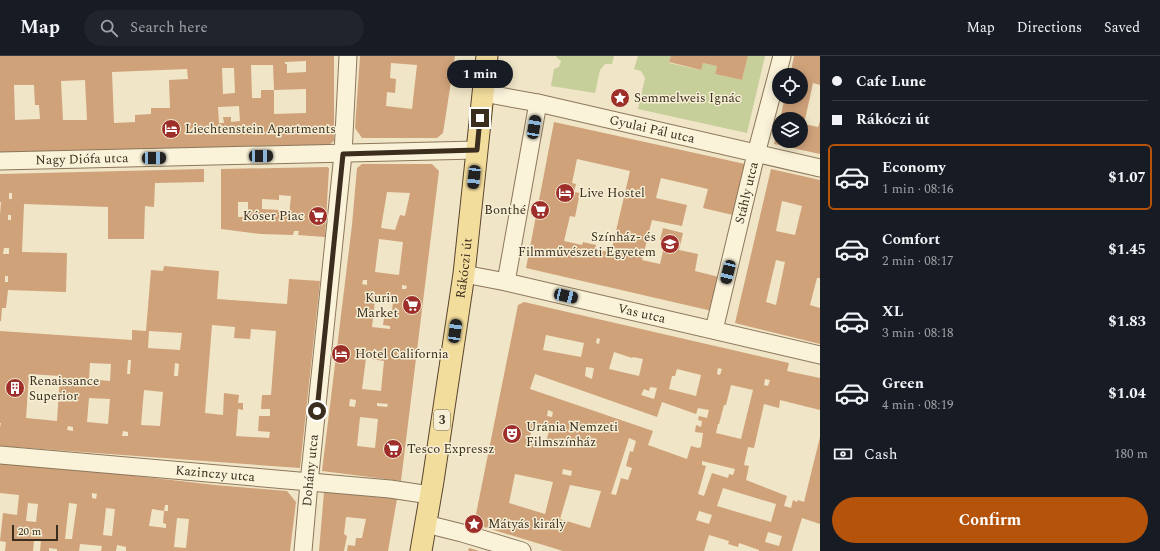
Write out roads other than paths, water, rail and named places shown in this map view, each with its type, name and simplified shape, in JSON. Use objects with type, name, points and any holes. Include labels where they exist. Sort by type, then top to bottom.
[{"type":"main road","name":"Rákóczi út","points":[[421,551],[464,274],[487,56]]},
{"type":"street","name":"Dohány utca","points":[[303,551],[329,246],[343,154],[348,56]]},
{"type":"street","name":"Stáhly utca","points":[[714,330],[756,154],[782,56]]},
{"type":"street","name":"Gyulai Pál utca","points":[[483,93],[538,103],[820,168]]},
{"type":"street","points":[[506,282],[538,103]]},
{"type":"street","name":"Nagy Diófa utca","points":[[0,162],[477,150]]},
{"type":"street","name":"Vas utca","points":[[464,274],[506,282],[820,355]]},
{"type":"street","name":"Kazinczy utca","points":[[0,455],[390,489],[430,495]]},
{"type":"street","points":[[426,524],[522,551]]},
{"type":"place","name":"Semmelweis Ignác","points":[[620,98]]},
{"type":"place","name":"Liechtenstein Apartments","points":[[171,129]]},
{"type":"place","name":"Live Hostel","points":[[565,193]]},
{"type":"place","name":"Bonthé","points":[[540,210]]},
{"type":"place","name":"Kóser Piac","points":[[318,216]]},
{"type":"place","name":"Színház- és Filmművészeti Egyetem","points":[[670,244]]},
{"type":"place","name":"Kurin Market","points":[[412,305]]},
{"type":"place","name":"Hotel California","points":[[341,354]]},
{"type":"place","name":"Renaissance Superior","points":[[15,388]]},
{"type":"place","name":"Uránia Nemzeti Filmszínház","points":[[512,434]]},
{"type":"place","name":"Tesco Expressz","points":[[393,449]]},
{"type":"place","name":"Mátyás király","points":[[474,524]]}]
